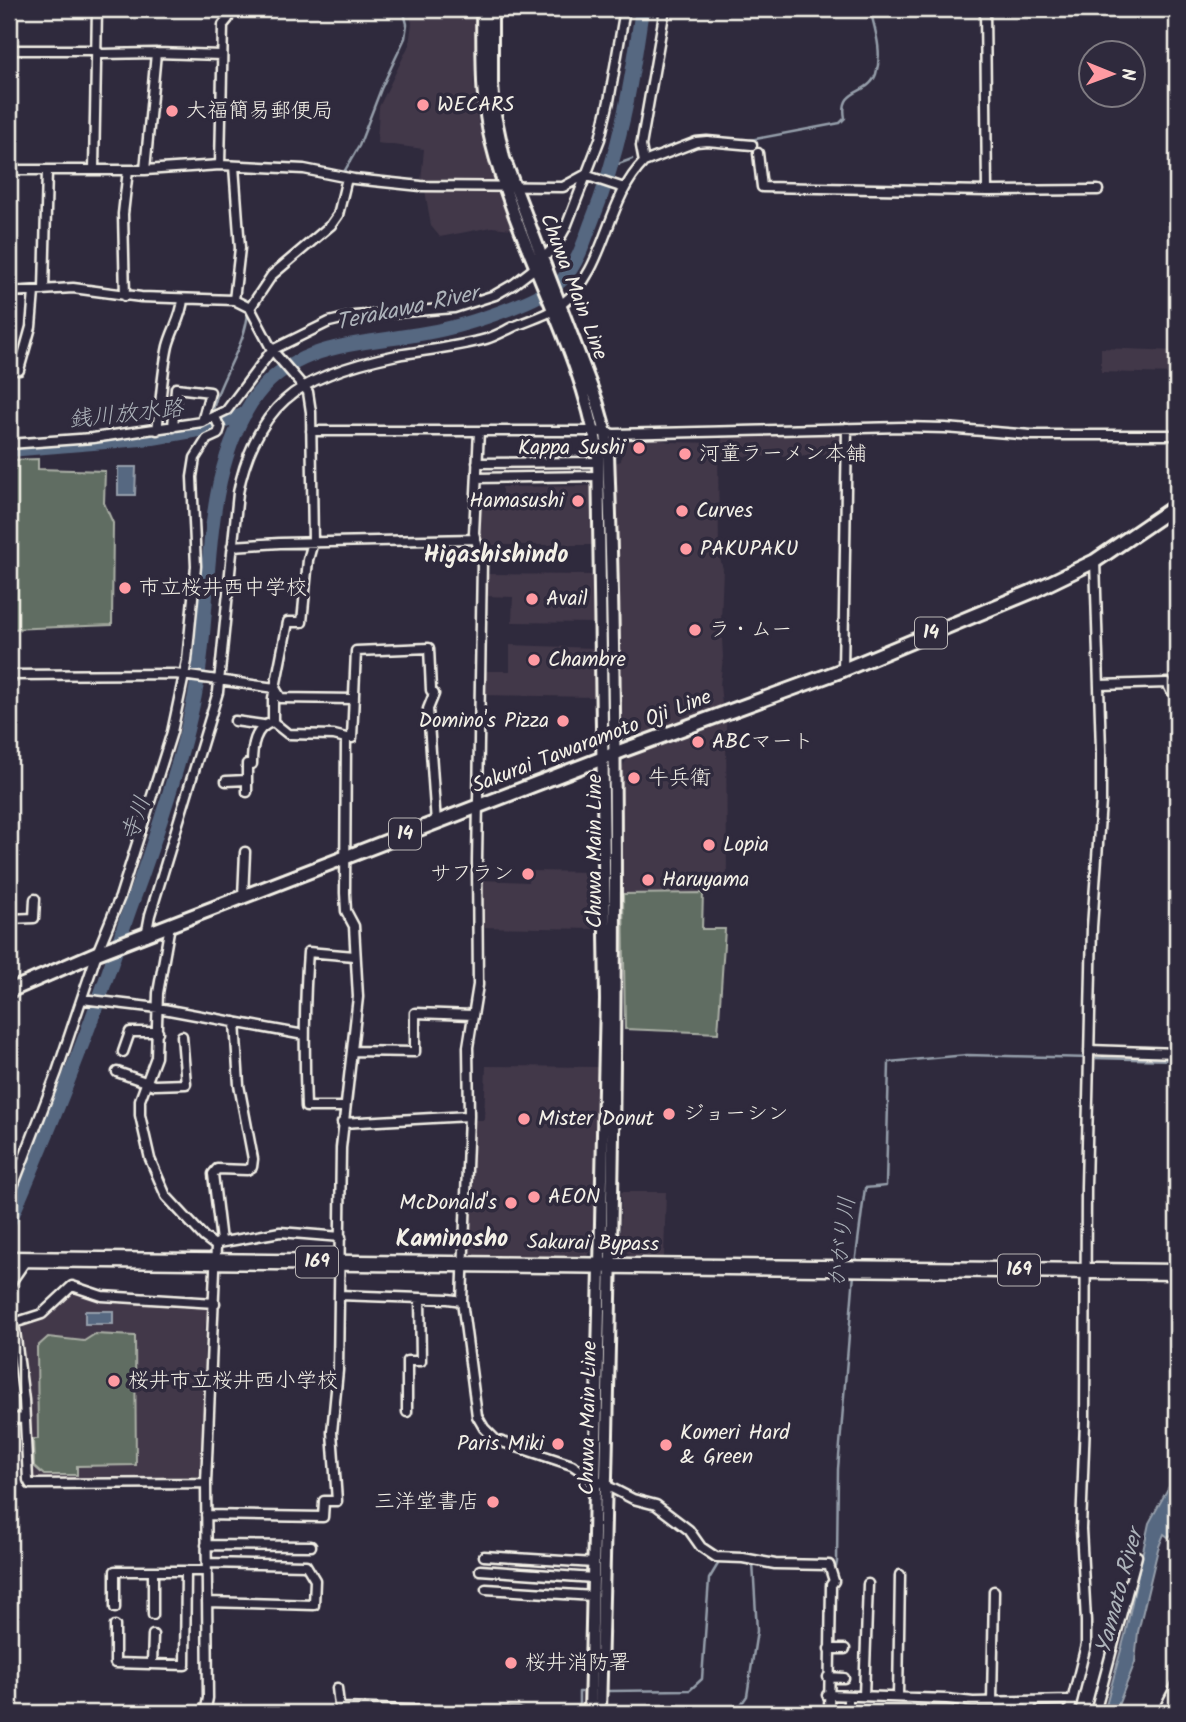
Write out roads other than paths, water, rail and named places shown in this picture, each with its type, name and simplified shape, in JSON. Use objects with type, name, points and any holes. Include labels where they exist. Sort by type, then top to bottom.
[{"type":"highway","name":"Sakurai Bypass","points":[[19,1259],[218,1249],[341,1263],[1177,1272]]},
{"type":"main road","name":"Chuwa Main Line","points":[[482,9],[483,85],[490,139],[556,307],[587,404],[600,432],[611,530],[607,1266],[601,1483],[600,1713]]},
{"type":"main road","name":"Chuwa Main Line","points":[[492,9],[494,110],[509,186]]},
{"type":"main road","name":"Chuwa Main Line","points":[[600,432],[599,476],[609,756]]},
{"type":"main road","name":"Sakurai Tawaramoto Oji Line","points":[[9,991],[100,952],[345,857],[843,670],[1031,592],[1095,561],[1177,505]]},
{"type":"main road","name":"Chuwa Main Line","points":[[590,1713],[594,1563],[601,1483]]},
{"type":"street","points":[[94,169],[97,9]]},
{"type":"street","points":[[220,165],[223,25],[228,19],[228,9]]},
{"type":"street","points":[[9,444],[93,438],[210,420],[227,410],[273,352],[329,323],[341,319],[454,308],[495,295],[514,284],[539,264],[556,245],[566,227],[600,139],[625,9]]},
{"type":"street","points":[[644,162],[641,146],[665,9]]},
{"type":"street","points":[[985,9],[987,191]]},
{"type":"street","points":[[9,50],[222,55]]},
{"type":"street","points":[[145,170],[156,53]]},
{"type":"street","points":[[143,937],[218,692],[216,679],[242,470],[250,450],[279,405],[302,385],[355,366],[488,338],[556,307],[580,286],[623,188],[644,162],[696,142],[752,145]]},
{"type":"street","points":[[758,153],[762,187],[1098,190]]},
{"type":"street","points":[[9,170],[145,170],[220,165],[304,169],[421,186],[564,187],[586,175],[623,188]]},
{"type":"street","points":[[234,166],[240,248],[234,300]]},
{"type":"street","points":[[44,290],[47,170]]},
{"type":"street","points":[[125,296],[123,214],[128,170]]},
{"type":"street","points":[[248,308],[272,275],[331,225],[338,215],[345,177]]},
{"type":"street","points":[[9,292],[73,288],[125,296],[234,300],[248,308],[273,352],[302,385],[309,398],[313,542],[308,560],[302,622],[288,622],[275,688],[273,722]]},
{"type":"street","points":[[9,369],[19,370],[30,327],[34,292]]},
{"type":"street","points":[[157,430],[167,354],[182,310],[183,299]]},
{"type":"street","points":[[173,427],[176,388],[210,392],[210,420]]},
{"type":"street","points":[[9,1196],[120,897],[181,697],[196,566],[192,477],[195,458],[207,439],[218,434],[220,428],[210,420]]},
{"type":"street","points":[[843,670],[847,428]]},
{"type":"street","points":[[311,431],[732,432],[944,428],[1031,435],[1177,435]]},
{"type":"street","points":[[479,431],[474,539],[482,561],[479,949],[478,985],[468,1047],[469,1116],[462,1301],[477,1416],[496,1440],[572,1465],[633,1499],[656,1505],[689,1530],[701,1547],[716,1557],[743,1558],[775,1564],[829,1566],[834,1581],[831,1585],[827,1695],[829,1713]]},
{"type":"street","points":[[477,463],[599,462]]},
{"type":"street","points":[[477,478],[599,476]]},
{"type":"street","points":[[232,546],[474,539]]},
{"type":"street","points":[[1069,1713],[1086,1645],[1081,1516],[1085,1421],[1091,927],[1101,802],[1095,561]]},
{"type":"street","points":[[273,722],[288,734],[352,738],[356,651],[429,648],[434,694],[428,709],[436,823]]},
{"type":"street","points":[[9,675],[175,674],[275,688]]},
{"type":"street","points":[[1100,685],[1167,682],[1171,691],[1177,691]]},
{"type":"street","points":[[275,688],[281,698],[354,699]]},
{"type":"street","points":[[235,721],[263,725],[273,722]]},
{"type":"street","points":[[247,792],[247,764],[252,764],[252,752],[258,731],[263,725]]},
{"type":"street","points":[[206,1515],[323,1517],[324,1501],[337,1501],[332,1432],[337,1383],[341,1263],[342,1123],[358,1005],[354,926],[346,911],[346,738]]},
{"type":"street","points":[[226,781],[247,780]]},
{"type":"street","points":[[243,897],[245,852]]},
{"type":"street","points":[[9,919],[34,918],[35,899]]},
{"type":"street","points":[[170,925],[158,993],[156,1057],[140,1100],[140,1115],[156,1179],[166,1196],[218,1249]]},
{"type":"street","points":[[345,1107],[306,1107],[304,1035],[308,952],[354,956]]},
{"type":"street","points":[[82,999],[158,1008],[304,1035]]},
{"type":"street","points":[[352,1051],[415,1052],[415,1013],[474,1015]]},
{"type":"street","points":[[205,1713],[208,1698],[205,1483],[218,1249],[213,1174],[217,1169],[247,1170],[252,1167],[253,1159],[239,1085],[235,1022]]},
{"type":"street","points":[[122,1052],[130,1032],[158,1032]]},
{"type":"street","points":[[117,1072],[154,1085],[186,1084],[182,1036]]},
{"type":"street","points":[[1089,1050],[1177,1053]]},
{"type":"street","points":[[342,1123],[469,1116]]},
{"type":"street","points":[[218,1249],[281,1232],[341,1237]]},
{"type":"street","points":[[9,1285],[19,1259]]},
{"type":"street","points":[[205,1483],[30,1484],[25,1418],[11,1320],[42,1314],[72,1286],[102,1296],[215,1303]]},
{"type":"street","points":[[339,1295],[462,1301]]},
{"type":"street","points":[[407,1412],[407,1361],[421,1361],[420,1298]]},
{"type":"street","points":[[9,1419],[25,1418]]},
{"type":"street","points":[[206,1545],[311,1546]]},
{"type":"street","points":[[484,1556],[594,1563]]},
{"type":"street","points":[[1095,1713],[1137,1556]]},
{"type":"street","points":[[115,1608],[115,1570],[186,1571],[207,1567],[306,1565],[315,1580],[314,1605],[207,1602]]},
{"type":"street","points":[[480,1570],[594,1578]]},
{"type":"street","points":[[153,1571],[153,1615]]},
{"type":"street","points":[[115,1626],[115,1663],[185,1665],[186,1571]]},
{"type":"street","points":[[898,1698],[900,1575]]},
{"type":"street","points":[[864,1696],[867,1584]]},
{"type":"street","points":[[486,1589],[593,1596]]},
{"type":"street","points":[[992,1702],[994,1591]]},
{"type":"street","points":[[152,1664],[153,1635]]},
{"type":"street","points":[[829,1648],[845,1650]]},
{"type":"street","points":[[828,1677],[844,1678]]},
{"type":"street","points":[[1162,1713],[1177,1684]]},
{"type":"street","points":[[337,1688],[340,1711],[518,1713]]},
{"type":"street","points":[[827,1695],[992,1702],[1072,1700]]},
{"type":"street","points":[[848,1696],[848,1713]]},
{"type":"street","points":[[1029,1713],[1032,1701]]},
{"type":"water","points":[[118,467],[136,467],[135,495],[118,495]]},
{"type":"water","points":[[85,1311],[113,1311],[113,1324],[85,1324]]},
{"type":"water","name":"Yamato River","points":[[1177,1472],[1177,1492],[1171,1502],[1174,1533],[1168,1537],[1164,1534],[1158,1549],[1138,1632],[1135,1662],[1115,1713],[1104,1713],[1125,1635],[1149,1523]]},
{"type":"waterway","points":[[337,204],[344,172],[359,146],[405,38],[407,24],[403,9]]},
{"type":"waterway","name":"寺川","points":[[9,1223],[88,1030],[174,779],[199,672],[214,512],[222,473],[234,437],[251,403],[267,383],[286,368],[307,357],[329,349],[469,323],[531,299],[563,279],[572,268],[582,247],[617,145],[629,92],[642,9]]},
{"type":"waterway","points":[[745,141],[840,123],[845,118],[846,101],[872,81],[878,66],[878,41],[870,9]]},
{"type":"waterway","points":[[667,147],[702,138],[739,140]]},
{"type":"waterway","points":[[613,166],[632,159]]},
{"type":"waterway","points":[[320,229],[331,219]]},
{"type":"waterway","points":[[250,301],[266,278]]},
{"type":"waterway","points":[[212,416],[219,389],[242,338],[248,311]]},
{"type":"waterway","name":"銭川放水路","points":[[9,450],[153,438],[204,429],[245,414]]},
{"type":"waterway","name":"かがり川","points":[[855,1264],[865,1188],[886,1186],[889,1062],[967,1055],[1177,1060]]},
{"type":"waterway","name":"かがり川","points":[[832,1567],[836,1567],[837,1562],[838,1469],[854,1274]]},
{"type":"waterway","points":[[608,1691],[690,1690],[702,1679],[709,1579],[718,1560]]},
{"type":"waterway","points":[[735,1713],[747,1696],[757,1631],[753,1563]]},
{"type":"waterway","points":[[579,1710],[581,1692]]},
{"type":"place","name":"WECARS","points":[[423,105]]},
{"type":"place","name":"大福簡易郵便局","points":[[172,111]]},
{"type":"place","name":"Kappa Sushi","points":[[639,448]]},
{"type":"place","name":"河童ラーメン本舗","points":[[685,454]]},
{"type":"place","name":"Hamasushi","points":[[578,501]]},
{"type":"place","name":"Curves","points":[[682,511]]},
{"type":"place","name":"PAKUPAKU","points":[[686,549]]},
{"type":"place","name":"市立桜井西中学校","points":[[125,588]]},
{"type":"place","name":"Avail","points":[[532,599]]},
{"type":"place","name":"ラ・ムー","points":[[695,630]]},
{"type":"place","name":"Chambre","points":[[534,660]]},
{"type":"place","name":"Domino's Pizza","points":[[563,721]]},
{"type":"place","name":"ABCマート","points":[[698,742]]},
{"type":"place","name":"牛兵衛","points":[[634,778]]},
{"type":"place","name":"Lopia","points":[[709,845]]},
{"type":"place","name":"サフラン","points":[[528,874]]},
{"type":"place","name":"Haruyama","points":[[648,880]]},
{"type":"place","name":"ジョーシン","points":[[669,1114]]},
{"type":"place","name":"Mister Donut","points":[[524,1119]]},
{"type":"place","name":"AEON","points":[[534,1197]]},
{"type":"place","name":"McDonald's","points":[[511,1203]]},
{"type":"place","name":"桜井市立桜井西小学校","points":[[114,1381]]},
{"type":"place","name":"Paris Miki","points":[[558,1444]]},
{"type":"place","name":"Komeri Hard & Green","points":[[666,1445]]},
{"type":"place","name":"三洋堂書店","points":[[493,1502]]},
{"type":"place","name":"桜井消防署","points":[[511,1663]]},
{"type":"district","name":"Higashishindo","points":[[496,555]]},
{"type":"district","name":"Kaminosho","points":[[452,1239]]},
{"type":"water label","name":"Terakawa River","points":[[407,309]]}]
